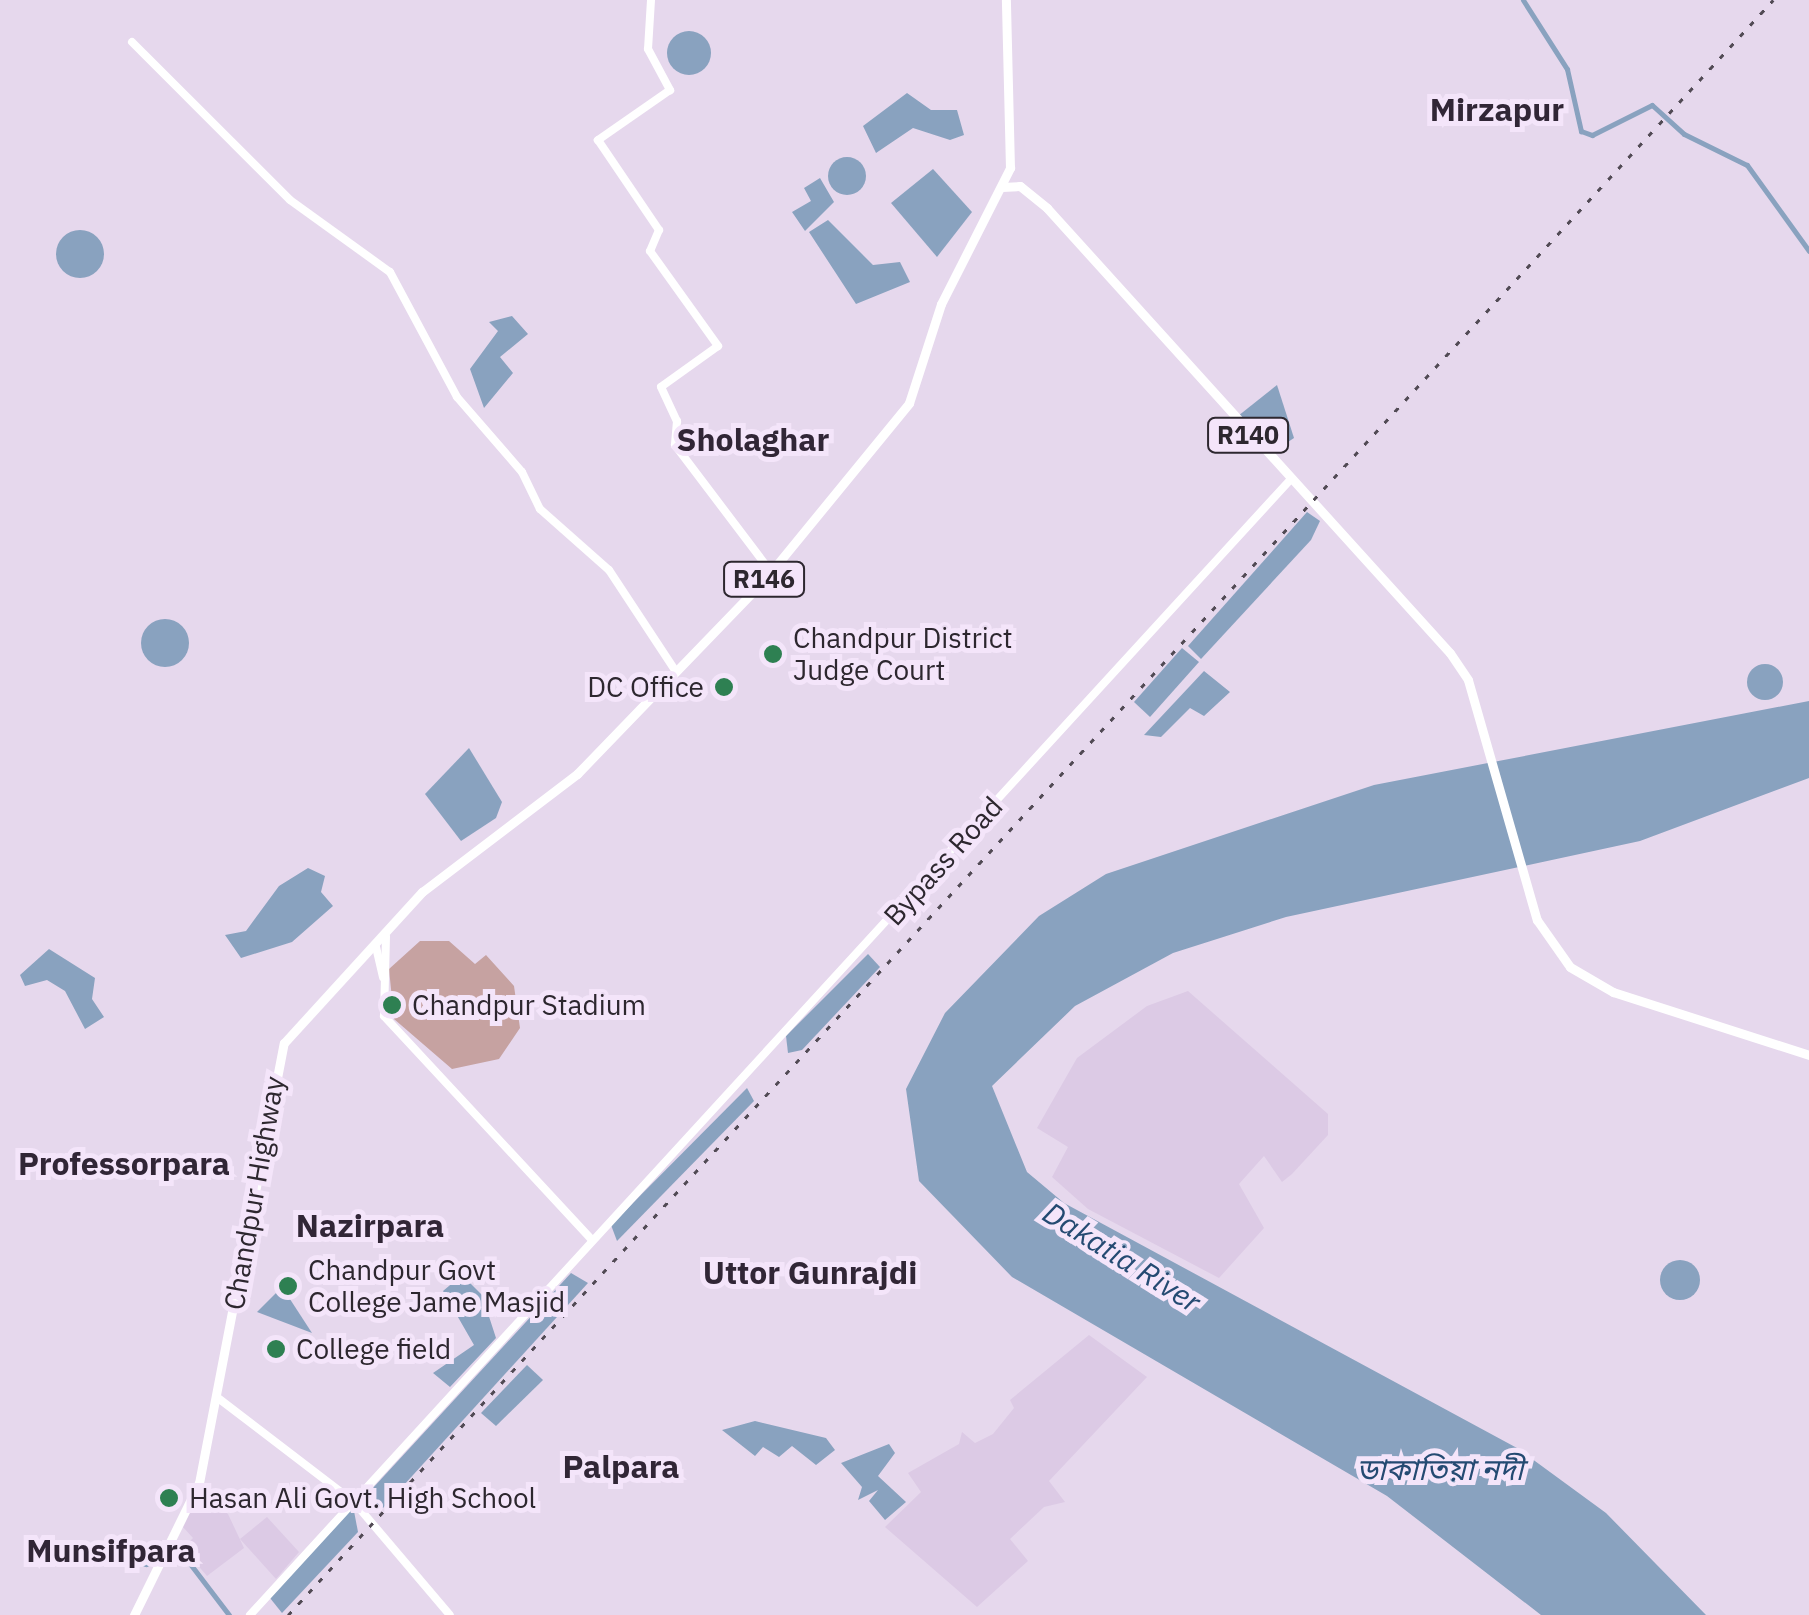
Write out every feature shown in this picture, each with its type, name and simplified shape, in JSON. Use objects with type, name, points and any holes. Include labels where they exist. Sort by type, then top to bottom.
[{"type":"main road","name":"R140","points":[[1006,0],[1013,151],[1027,191],[1468,680],[1537,920],[1570,967],[1613,992],[1809,1055]]},
{"type":"main road","name":"R140","points":[[1002,187],[1013,151]]},
{"type":"main road","name":"Chandpur Highway","points":[[134,1615],[168,1543],[193,1503],[218,1398],[278,1059],[422,892],[577,774],[771,572],[908,403],[941,304],[1002,187]]},
{"type":"main road","points":[[1002,187],[1027,191]]},
{"type":"street","points":[[652,0],[648,49],[670,90],[598,140],[659,230],[649,250],[718,346],[660,387],[677,421],[675,445],[771,572]]},
{"type":"street","points":[[132,42],[290,200],[390,272],[457,398],[522,472],[540,509],[609,570],[674,670]]},
{"type":"street","name":"Bypass Road","points":[[250,1615],[1290,480]]},
{"type":"street","points":[[382,977],[386,936]]},
{"type":"street","points":[[376,947],[388,1022],[592,1240]]},
{"type":"street","points":[[218,1398],[354,1502],[450,1615]]},
{"type":"shaded area","points":[[420,941],[449,941],[475,964],[486,955],[514,986],[520,1028],[499,1059],[452,1069],[394,1019],[389,969]]},
{"type":"shaded area","points":[[1188,991],[1328,1114],[1328,1135],[1282,1182],[1264,1156],[1239,1184],[1264,1228],[1219,1278],[1088,1209],[1052,1177],[1068,1147],[1037,1128],[1077,1058],[1147,1006]]},
{"type":"shaded area","points":[[1089,1335],[1147,1377],[1049,1481],[1065,1502],[1044,1507],[1010,1539],[1028,1561],[977,1607],[885,1527],[921,1492],[908,1473],[959,1444],[962,1432],[975,1443],[993,1434],[1014,1408],[1010,1400]]},
{"type":"shaded area","points":[[202,1490],[228,1514],[244,1548],[207,1576],[183,1548],[193,1538],[182,1526]]},
{"type":"shaded area","points":[[267,1517],[299,1552],[276,1579],[240,1539]]},
{"type":"water","points":[[689,31],[705,37],[711,53],[705,69],[689,75],[673,69],[667,53],[673,37]]},
{"type":"water","points":[[907,93],[931,110],[957,110],[964,135],[950,140],[913,128],[876,153],[863,126]]},
{"type":"water","points":[[847,157],[860,163],[866,176],[860,189],[847,195],[834,189],[828,176],[834,163]]},
{"type":"water","points":[[933,169],[972,212],[937,257],[891,203]]},
{"type":"water","points":[[820,178],[834,202],[805,231],[792,212],[811,201],[804,188]]},
{"type":"water","points":[[828,220],[873,265],[900,262],[910,282],[856,304],[809,232]]},
{"type":"water","points":[[80,230],[97,237],[104,254],[97,271],[80,278],[63,271],[56,254],[63,237]]},
{"type":"water","points":[[512,316],[528,334],[500,357],[513,373],[484,408],[470,369],[498,331],[489,322]]},
{"type":"water","points":[[1277,385],[1294,438],[1273,452],[1238,416]]},
{"type":"water","points":[[1307,512],[1320,521],[1311,540],[1201,659],[1188,646]]},
{"type":"water","points":[[165,619],[182,626],[189,643],[182,660],[165,667],[148,660],[141,643],[148,626]]},
{"type":"water","points":[[1182,648],[1199,662],[1150,717],[1134,702]]},
{"type":"water","points":[[1765,664],[1778,669],[1783,682],[1778,695],[1765,700],[1752,695],[1747,682],[1752,669]]},
{"type":"water","points":[[1204,671],[1230,692],[1204,716],[1190,708],[1161,737],[1144,735]]},
{"type":"water","name":"ডাকাতিয়া নদী","points":[[1809,701],[1809,778],[1640,841],[1286,917],[1173,953],[1075,1006],[992,1086],[1027,1172],[1064,1203],[1517,1448],[1606,1513],[1706,1615],[1541,1615],[1387,1496],[1012,1277],[919,1181],[906,1089],[945,1013],[1039,916],[1106,874],[1374,785]]},
{"type":"water","points":[[469,748],[502,802],[496,818],[461,841],[425,794]]},
{"type":"water","points":[[308,868],[325,876],[321,892],[333,906],[292,942],[241,958],[225,935],[246,931],[279,886]]},
{"type":"water","points":[[49,949],[95,978],[92,999],[104,1017],[85,1029],[65,991],[47,980],[25,986],[20,975]]},
{"type":"water","points":[[868,954],[880,967],[802,1050],[788,1053],[786,1036]]},
{"type":"water","points":[[747,1088],[754,1101],[617,1241],[611,1225]]},
{"type":"water","points":[[1680,1260],[1694,1266],[1700,1280],[1694,1294],[1680,1300],[1666,1294],[1660,1280],[1666,1266]]},
{"type":"water","points":[[571,1273],[588,1283],[383,1508],[374,1501],[372,1489]]},
{"type":"water","points":[[462,1275],[482,1295],[496,1338],[450,1387],[433,1373],[474,1345],[443,1291]]},
{"type":"water","points":[[279,1290],[286,1293],[312,1333],[257,1312]]},
{"type":"water","points":[[527,1365],[543,1380],[496,1426],[481,1413]]},
{"type":"water","points":[[755,1421],[826,1438],[835,1450],[816,1465],[792,1446],[779,1457],[763,1447],[755,1456],[722,1430]]},
{"type":"water","points":[[889,1444],[895,1453],[878,1476],[906,1502],[885,1520],[869,1501],[878,1490],[858,1500],[862,1487],[841,1463]]},
{"type":"water","points":[[353,1506],[358,1532],[282,1613],[270,1598]]},
{"type":"waterway","points":[[1523,0],[1567,69],[1581,131],[1592,135],[1652,105],[1684,134],[1747,165],[1809,251]]},
{"type":"waterway","points":[[101,1551],[146,1564],[158,1544],[178,1548],[229,1615]]},
{"type":"railway","points":[[288,1615],[1773,0]]},
{"type":"place","name":"Chandpur District Judge Court","points":[[773,654]]},
{"type":"place","name":"DC Office","points":[[724,687]]},
{"type":"place","name":"Chandpur Stadium","points":[[392,1005]]},
{"type":"place","name":"Chandpur Govt College Jame Masjid","points":[[288,1286]]},
{"type":"place","name":"College field","points":[[276,1349]]},
{"type":"place","name":"Hasan Ali Govt. High School","points":[[169,1498]]},
{"type":"district","name":"Mirzapur","points":[[1497,109]]},
{"type":"district","name":"Sholaghar","points":[[753,439]]},
{"type":"district","name":"Professorpara","points":[[124,1163]]},
{"type":"district","name":"Nazirpara","points":[[370,1225]]},
{"type":"district","name":"Uttor Gunrajdi","points":[[810,1272]]},
{"type":"district","name":"Palpara","points":[[621,1466]]},
{"type":"district","name":"Munsifpara","points":[[111,1550]]},
{"type":"water label","name":"Dakatia River","points":[[1122,1257]]}]
